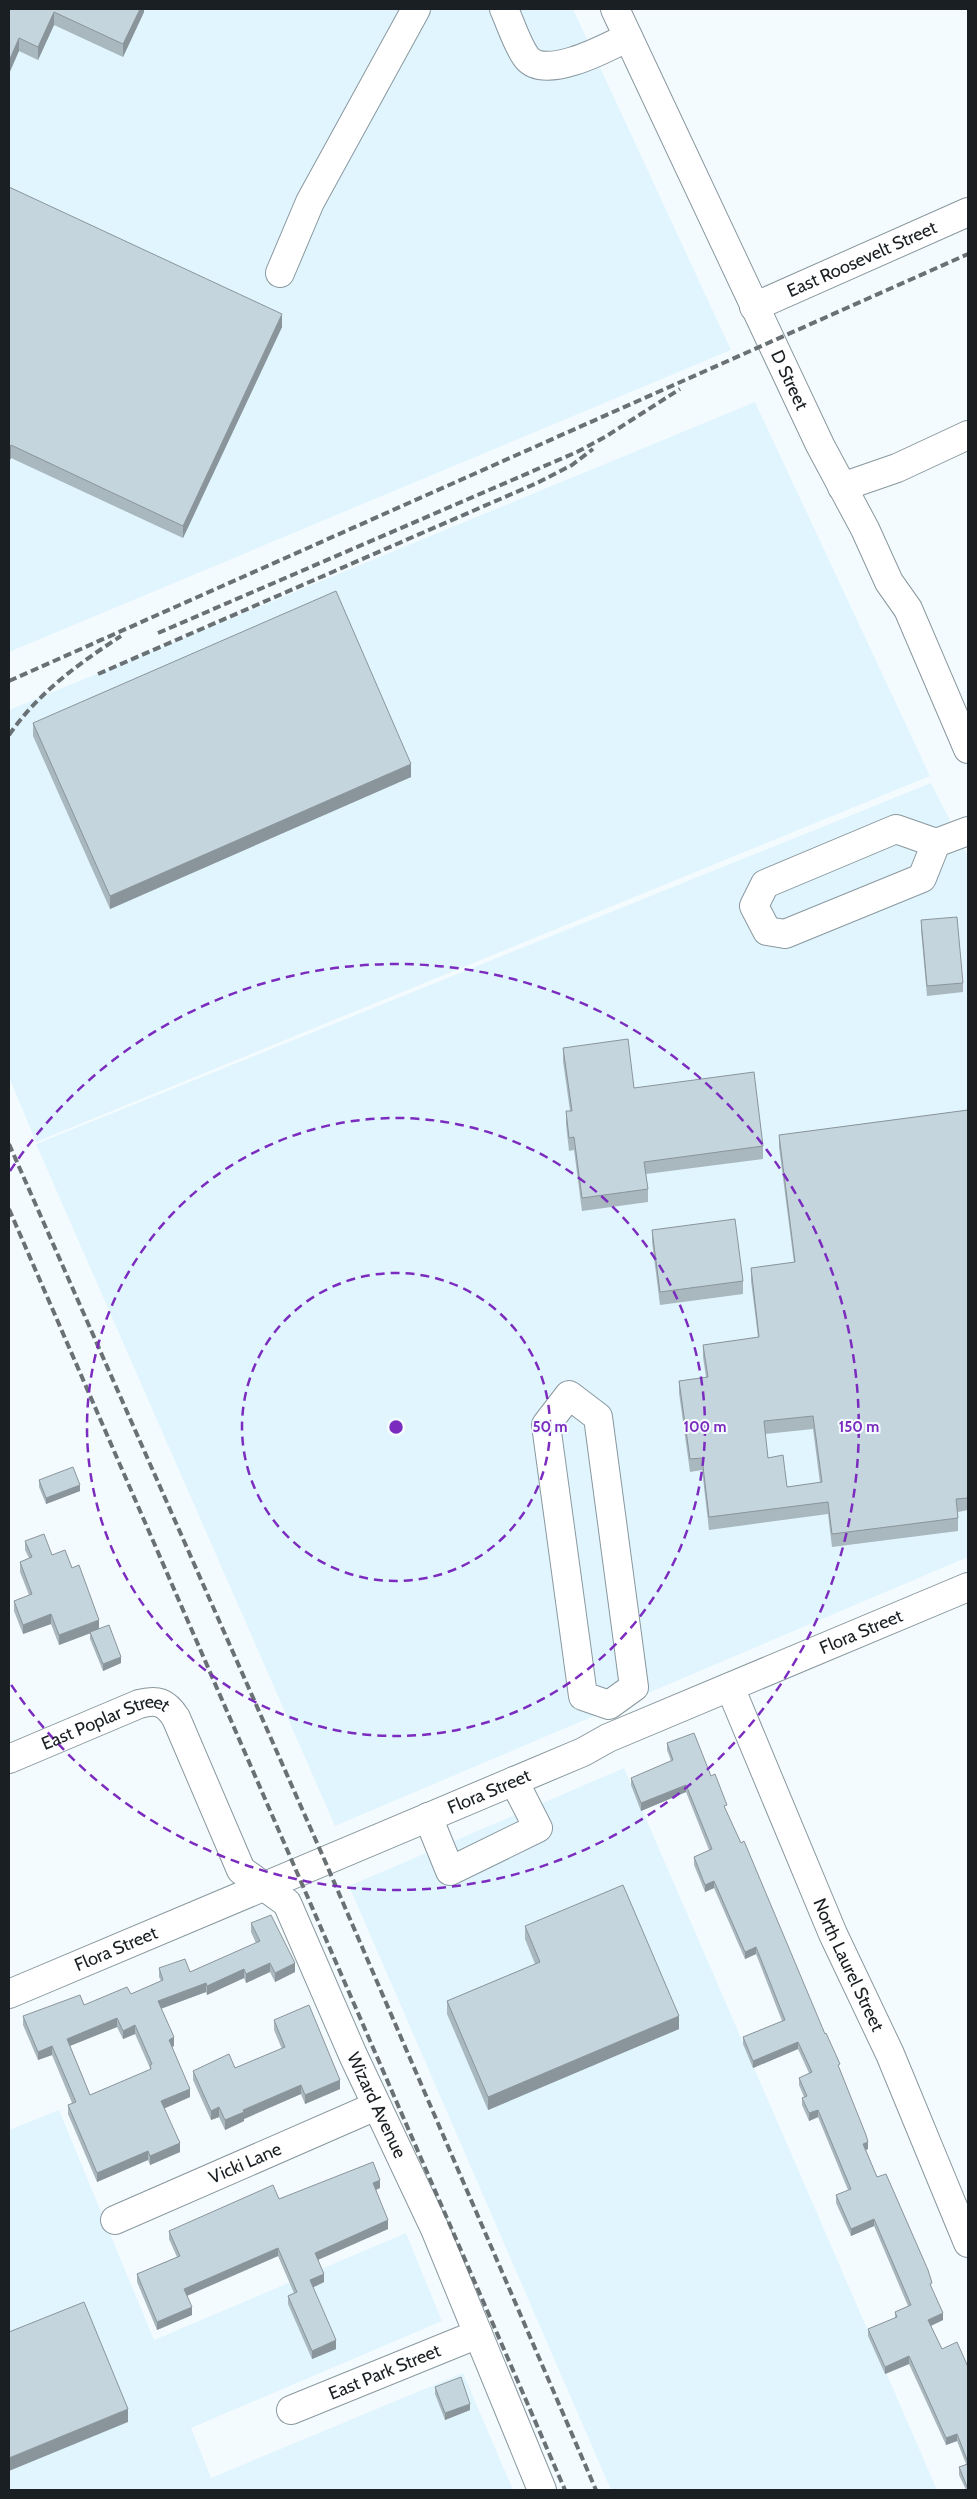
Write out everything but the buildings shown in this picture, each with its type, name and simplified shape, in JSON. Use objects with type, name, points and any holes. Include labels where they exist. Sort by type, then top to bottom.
[{"type":"street","points":[[280,273],[310,202],[416,9]]},
{"type":"street","points":[[504,9],[528,59],[542,66],[582,60],[628,37]]},
{"type":"street","name":"D Street","points":[[615,9],[820,445],[889,582],[908,610],[959,698],[968,749]]},
{"type":"street","name":"East Roosevelt Street","points":[[754,307],[968,212]]},
{"type":"street","points":[[842,487],[896,468],[968,435]]},
{"type":"street","points":[[936,843],[922,878],[785,934],[767,931],[754,906],[765,884],[896,829],[936,843],[968,831]]},
{"type":"street","points":[[570,1395],[598,1417],[634,1687],[609,1705],[583,1696],[546,1425],[570,1395]]},
{"type":"street","name":"Flora Street","points":[[9,1994],[583,1752],[608,1738],[966,1593]]},
{"type":"street","name":"North Laurel Street","points":[[730,1688],[833,1934],[890,2054],[968,2243]]},
{"type":"street","name":"East Poplar Street","points":[[9,1759],[150,1701],[169,1707],[185,1738]]},
{"type":"street","points":[[608,1738],[609,1705]]},
{"type":"street","name":"Wizard Avenue","points":[[185,1738],[241,1870],[287,1903],[376,2106],[435,2229],[542,2490]]},
{"type":"street","points":[[428,1818],[450,1871],[538,1828],[514,1781]]},
{"type":"street","name":"Vicki Lane","points":[[115,2220],[376,2106]]},
{"type":"street","name":"East Park Street","points":[[291,2410],[478,2334]]},
{"type":"shaded area","points":[[9,9],[573,9],[731,350],[9,652]]},
{"type":"shaded area","points":[[755,402],[930,776],[36,1142],[9,1077],[9,710]]},
{"type":"shaded area","points":[[931,783],[968,856],[968,1557],[335,1826],[36,1144]]},
{"type":"shaded area","points":[[624,1768],[937,2490],[611,2490],[349,1886]]},
{"type":"shaded area","points":[[59,2110],[154,2340],[406,2233],[442,2321],[191,2428],[211,2478],[463,2373],[513,2490],[9,2490],[9,2130]]},
{"type":"railway","points":[[9,681],[968,254]]},
{"type":"railway","points":[[158,633],[577,452],[605,437],[680,389]]},
{"type":"railway","points":[[98,674],[537,483],[572,465],[593,449]]},
{"type":"railway","points":[[9,735],[46,692],[75,668],[121,636]]},
{"type":"railway","points":[[9,1144],[325,1861],[596,2490]]},
{"type":"railway","points":[[9,1209],[565,2490]]}]
